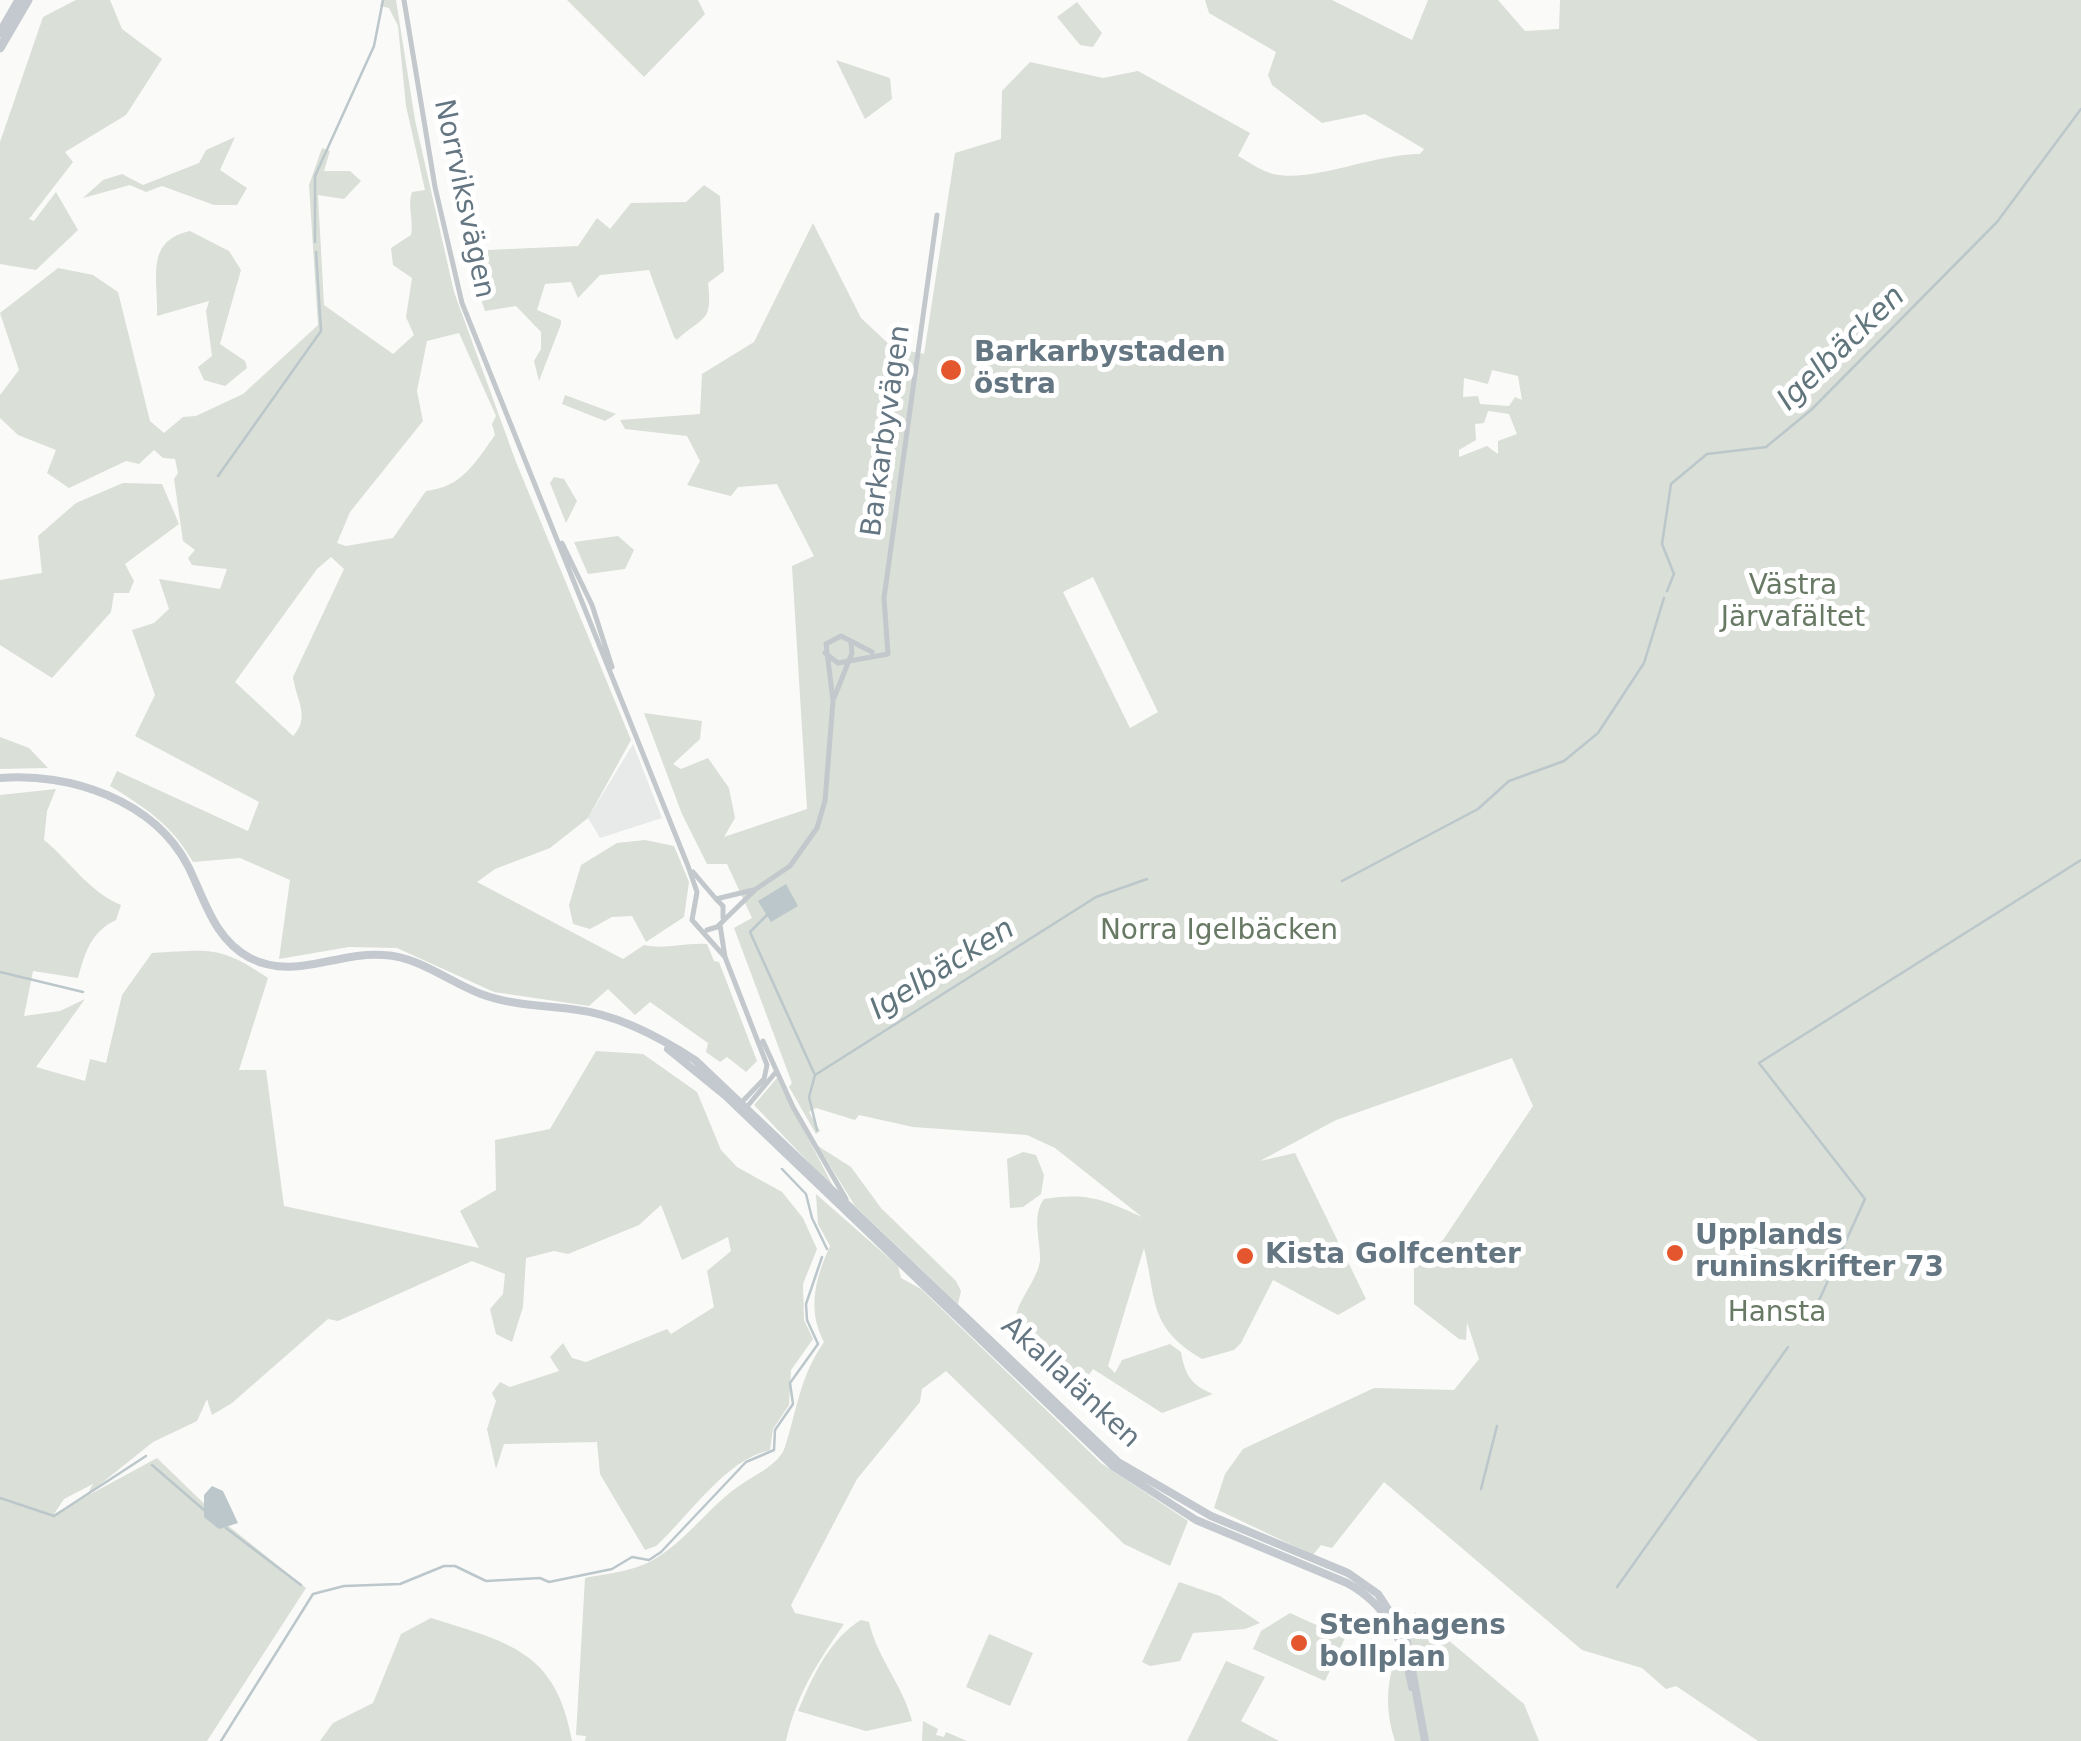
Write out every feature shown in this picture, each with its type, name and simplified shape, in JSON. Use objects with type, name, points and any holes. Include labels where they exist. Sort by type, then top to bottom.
[{"type":"highway","points":[[0,33],[19,0]]},
{"type":"highway","points":[[0,48],[28,0]]},
{"type":"main road","name":"Akallalänken","points":[[0,778],[54,778],[80,784],[148,820],[180,851],[227,942],[261,963],[298,968],[388,955],[501,1000],[590,1012],[620,1020],[656,1040],[742,1106],[1118,1462],[1211,1516],[1348,1573],[1378,1594],[1406,1637],[1423,1741]]},
{"type":"main road","name":"Akallalänken","points":[[742,1106],[1114,1467],[1188,1516],[1347,1583],[1377,1605],[1406,1652],[1423,1741]]},
{"type":"street","name":"Norrviksvägen","points":[[404,0],[455,280],[688,866],[696,901]]},
{"type":"street","name":"Barkarbyvägen","points":[[874,653],[888,654],[884,598],[937,215]]},
{"type":"street","name":"Norrviksvägen","points":[[547,513],[592,605],[622,701]]},
{"type":"street","points":[[833,700],[825,653],[832,637],[874,653]]},
{"type":"street","points":[[704,929],[721,923],[756,889],[800,856],[820,820],[833,700],[852,653],[850,641]]},
{"type":"street","points":[[825,653],[834,662],[874,653]]},
{"type":"street","name":"Norrviksvägen","points":[[688,866],[714,898]]},
{"type":"street","points":[[756,889],[696,901],[692,920],[725,957],[756,1031],[811,1142],[850,1206]]},
{"type":"street","points":[[714,898],[724,911],[721,923],[725,957]]},
{"type":"street","points":[[742,1106],[767,1071],[756,1031]]},
{"type":"street","points":[[742,1106],[775,1077],[776,1069]]},
{"type":"shaded area","points":[[633,744],[662,818],[600,838],[588,818]]},
{"type":"shaded area","points":[[786,884],[798,906],[771,922],[758,901]]},
{"type":"shaded area","points":[[212,1486],[223,1491],[238,1523],[219,1529],[204,1517],[204,1495]]},
{"type":"green space","points":[[76,0],[110,0],[122,29],[162,59],[126,115],[65,152],[73,162],[29,219],[34,221],[56,192],[78,230],[36,270],[0,264],[0,142],[43,17]]},
{"type":"green space","points":[[382,0],[396,0],[415,120],[454,292],[516,462],[631,740],[588,818],[550,848],[495,869],[477,882],[623,959],[644,945],[707,944],[714,961],[719,962],[757,1061],[746,1072],[727,1057],[720,1062],[706,1052],[708,1043],[650,1002],[635,1015],[608,989],[589,1006],[494,992],[397,948],[349,947],[279,959],[290,880],[240,858],[193,862],[157,818],[110,786],[117,771],[248,831],[259,802],[135,736],[155,695],[132,630],[154,623],[169,609],[159,579],[220,589],[227,569],[192,565],[188,558],[195,550],[183,541],[175,459],[163,458],[154,450],[139,464],[126,461],[69,488],[47,473],[56,450],[18,435],[0,418],[0,395],[19,370],[0,313],[58,268],[93,275],[118,292],[150,421],[164,433],[183,417],[196,416],[243,394],[318,325],[309,185],[322,148],[330,151],[324,171],[350,171],[361,181],[344,199],[318,195],[324,305],[393,354],[414,335],[406,317],[412,278],[393,265],[391,248],[411,235],[412,192],[425,190],[406,106],[398,26],[389,8],[380,6]],"holes":[[[459,333],[496,416],[492,424],[495,435],[458,479],[426,491],[393,538],[346,546],[337,543],[350,512],[423,421],[417,391],[427,341]],[[331,557],[344,569],[293,677],[302,715],[293,736],[235,682],[317,569]]]},
{"type":"green space","points":[[567,0],[698,0],[705,14],[644,77]]},
{"type":"green space","points":[[1205,0],[1332,0],[1412,40],[1428,0],[1498,0],[1525,31],[1559,29],[1560,0],[2081,0],[2081,1741],[1758,1741],[1676,1686],[1666,1689],[1642,1668],[1582,1650],[1384,1482],[1332,1548],[1321,1545],[1313,1555],[1214,1508],[1225,1474],[1243,1449],[1374,1388],[1454,1390],[1479,1359],[1467,1322],[1466,1340],[1459,1339],[1414,1304],[1414,1264],[1443,1240],[1533,1106],[1512,1058],[1336,1120],[1260,1161],[1295,1153],[1366,1299],[1338,1315],[1273,1280],[1241,1343],[1234,1350],[1202,1359],[1163,1324],[1144,1248],[1108,1366],[1115,1373],[1122,1360],[1170,1344],[1181,1352],[1190,1378],[1213,1394],[1162,1413],[1093,1369],[1073,1398],[1029,1357],[1016,1332],[1020,1304],[1040,1261],[1037,1221],[1044,1199],[1096,1199],[1142,1217],[1055,1148],[1027,1135],[913,1127],[859,1115],[855,1120],[816,1108],[809,1112],[820,1131],[816,1134],[789,1087],[792,1083],[734,928],[752,918],[727,864],[707,864],[682,814],[644,713],[702,721],[700,739],[673,764],[681,769],[708,758],[729,788],[735,818],[724,837],[807,809],[792,566],[814,556],[777,484],[738,487],[731,496],[687,485],[700,461],[687,436],[625,429],[620,420],[700,414],[702,374],[754,342],[813,223],[861,318],[893,348],[924,354],[955,153],[1001,139],[1002,91],[1030,62],[1103,78],[1138,71],[1250,133],[1238,156],[1273,174],[1325,172],[1420,154],[1424,149],[1365,114],[1322,123],[1272,85],[1268,75],[1276,52],[1209,13]],"holes":[[[1492,370],[1518,376],[1522,400],[1515,397],[1509,406],[1480,404],[1478,396],[1463,397],[1464,378],[1488,384]],[[1488,411],[1509,414],[1517,434],[1498,441],[1498,454],[1487,446],[1459,457],[1459,450],[1476,440],[1475,424],[1484,423]],[[1093,577],[1158,712],[1130,728],[1063,592]]]},
{"type":"green space","points":[[1077,2],[1102,33],[1093,47],[1080,45],[1057,17]]},
{"type":"green space","points":[[836,60],[890,78],[892,99],[865,119]]},
{"type":"green space","points":[[235,137],[220,170],[247,188],[237,205],[214,205],[162,186],[146,192],[130,185],[83,198],[103,180],[122,174],[143,185],[199,163],[206,150]]},
{"type":"green space","points":[[704,185],[720,196],[724,271],[708,283],[709,306],[704,318],[677,340],[649,270],[600,275],[578,298],[571,282],[545,284],[537,310],[561,320],[561,324],[539,381],[534,361],[541,349],[541,332],[516,306],[485,311],[464,251],[578,246],[597,218],[610,229],[631,203],[686,202]]},
{"type":"green space","points":[[190,231],[229,251],[241,270],[220,344],[245,361],[247,368],[225,386],[204,380],[198,367],[212,356],[206,311],[209,301],[157,316],[160,253],[175,236]]},
{"type":"green space","points":[[565,395],[616,414],[605,421],[562,404]]},
{"type":"green space","points":[[554,477],[564,479],[577,501],[566,523],[550,483]]},
{"type":"green space","points":[[123,483],[162,484],[179,524],[125,564],[134,581],[129,593],[114,593],[111,612],[52,678],[0,645],[0,580],[42,573],[38,536],[76,503]]},
{"type":"green space","points":[[618,536],[634,550],[625,569],[588,574],[574,542]]},
{"type":"green space","points":[[0,737],[29,748],[48,768],[0,769]]},
{"type":"green space","points":[[56,789],[47,811],[44,840],[90,884],[121,905],[116,920],[100,930],[90,944],[78,978],[33,971],[24,1016],[60,1011],[85,999],[36,1067],[85,1081],[90,1059],[106,1063],[122,995],[152,953],[201,951],[225,955],[268,978],[239,1070],[266,1070],[284,1206],[479,1248],[460,1211],[496,1190],[495,1140],[550,1129],[596,1051],[643,1054],[697,1092],[721,1150],[737,1167],[782,1192],[803,1218],[817,1249],[803,1284],[804,1320],[813,1339],[791,1370],[789,1405],[773,1429],[770,1450],[723,1477],[656,1546],[645,1550],[600,1474],[597,1442],[504,1444],[496,1469],[487,1429],[496,1401],[492,1393],[500,1382],[510,1387],[559,1371],[550,1357],[563,1343],[572,1358],[586,1362],[667,1329],[671,1334],[714,1307],[707,1271],[731,1251],[728,1237],[682,1260],[661,1205],[639,1225],[568,1254],[554,1251],[526,1258],[523,1307],[512,1342],[496,1334],[490,1309],[503,1294],[505,1274],[472,1261],[338,1321],[328,1319],[232,1403],[212,1415],[207,1399],[197,1421],[153,1442],[87,1495],[93,1484],[64,1499],[54,1514],[157,1458],[221,1520],[306,1588],[207,1741],[0,1741],[0,795]]},
{"type":"green space","points":[[645,840],[674,846],[689,882],[684,917],[646,942],[632,916],[612,917],[590,929],[573,924],[569,905],[581,865],[617,843]]},
{"type":"green space","points":[[777,1078],[835,1190],[754,1105]]},
{"type":"green space","points":[[818,1146],[851,1167],[881,1208],[956,1281],[961,1291],[958,1304],[855,1206]]},
{"type":"green space","points":[[1023,1152],[1036,1155],[1044,1175],[1041,1194],[1023,1207],[1010,1208],[1007,1159]]},
{"type":"green space","points":[[816,1194],[898,1266],[901,1278],[921,1289],[1101,1463],[1188,1521],[1170,1566],[1124,1544],[946,1371],[922,1389],[920,1402],[857,1479],[791,1605],[795,1613],[844,1624],[802,1694],[786,1741],[585,1741],[586,1736],[576,1735],[585,1578],[631,1569],[658,1557],[727,1495],[772,1464],[785,1447],[804,1380],[824,1342],[814,1306],[820,1270],[830,1246],[818,1224]]},
{"type":"green space","points":[[1179,1582],[1220,1596],[1260,1623],[1245,1629],[1193,1633],[1180,1661],[1150,1666],[1142,1662]]},
{"type":"green space","points":[[1415,1612],[1524,1704],[1539,1741],[1395,1741],[1388,1690],[1400,1644]]},
{"type":"green space","name":"Stenhagens bollplan","points":[[1290,1613],[1345,1638],[1325,1681],[1253,1649],[1261,1631]]},
{"type":"green space","points":[[431,1618],[484,1635],[525,1655],[554,1687],[572,1741],[320,1741],[333,1723],[373,1703],[401,1634]]},
{"type":"green space","points":[[861,1620],[869,1622],[912,1721],[866,1731],[798,1711],[831,1648]]},
{"type":"green space","points":[[989,1634],[1033,1653],[1010,1706],[966,1687]]},
{"type":"green space","points":[[1226,1661],[1265,1677],[1241,1721],[1279,1741],[1187,1741]]},
{"type":"green space","points":[[923,1721],[938,1729],[936,1735],[944,1737],[946,1732],[967,1741],[922,1741]]},
{"type":"waterway","points":[[315,242],[315,176],[374,46],[383,0]]},
{"type":"waterway","name":"Igelbäcken","points":[[1667,591],[1674,574],[1662,544],[1671,484],[1707,454],[1766,447],[1811,410],[1997,222],[2081,109]]},
{"type":"waterway","points":[[218,476],[321,331],[316,252]]},
{"type":"waterway","name":"Igelbäcken","points":[[1342,881],[1478,809],[1509,781],[1564,761],[1598,733],[1644,663],[1664,598]]},
{"type":"waterway","points":[[1811,1318],[1865,1199],[1759,1063],[2081,860]]},
{"type":"waterway","name":"Igelbäcken","points":[[817,1130],[809,1097],[815,1075],[1096,897],[1147,879]]},
{"type":"waterway","points":[[767,915],[750,932],[814,1073]]},
{"type":"waterway","points":[[0,972],[83,992]]},
{"type":"waterway","name":"Igelbäcken","points":[[782,1169],[806,1194],[827,1249]]},
{"type":"waterway","name":"Igelbäcken","points":[[221,1741],[313,1594],[344,1586],[400,1584],[444,1566],[455,1566],[486,1581],[540,1578],[549,1582],[612,1569],[632,1557],[649,1560],[661,1552],[746,1462],[774,1450],[775,1430],[793,1404],[790,1383],[818,1344],[807,1320],[806,1304],[822,1257]]},
{"type":"waterway","points":[[1617,1587],[1788,1347]]},
{"type":"waterway","points":[[1481,1489],[1497,1426]]},
{"type":"waterway","points":[[0,1498],[54,1516],[146,1456]]},
{"type":"waterway","points":[[152,1465],[204,1510]]},
{"type":"waterway","points":[[226,1528],[301,1585]]},
{"type":"place","name":"Barkarbystaden östra","points":[[951,370]]},
{"type":"place","name":"Upplands runinskrifter 73","points":[[1675,1253]]},
{"type":"place","name":"Kista Golfcenter","points":[[1245,1256]]},
{"type":"place","name":"Stenhagens bollplan","points":[[1299,1643]]},
{"type":"park label","name":"Västra Järvafältet","points":[[1793,603]]},
{"type":"park label","name":"Norra Igelbäcken","points":[[1219,932]]},
{"type":"park label","name":"Hansta","points":[[1777,1314]]}]
